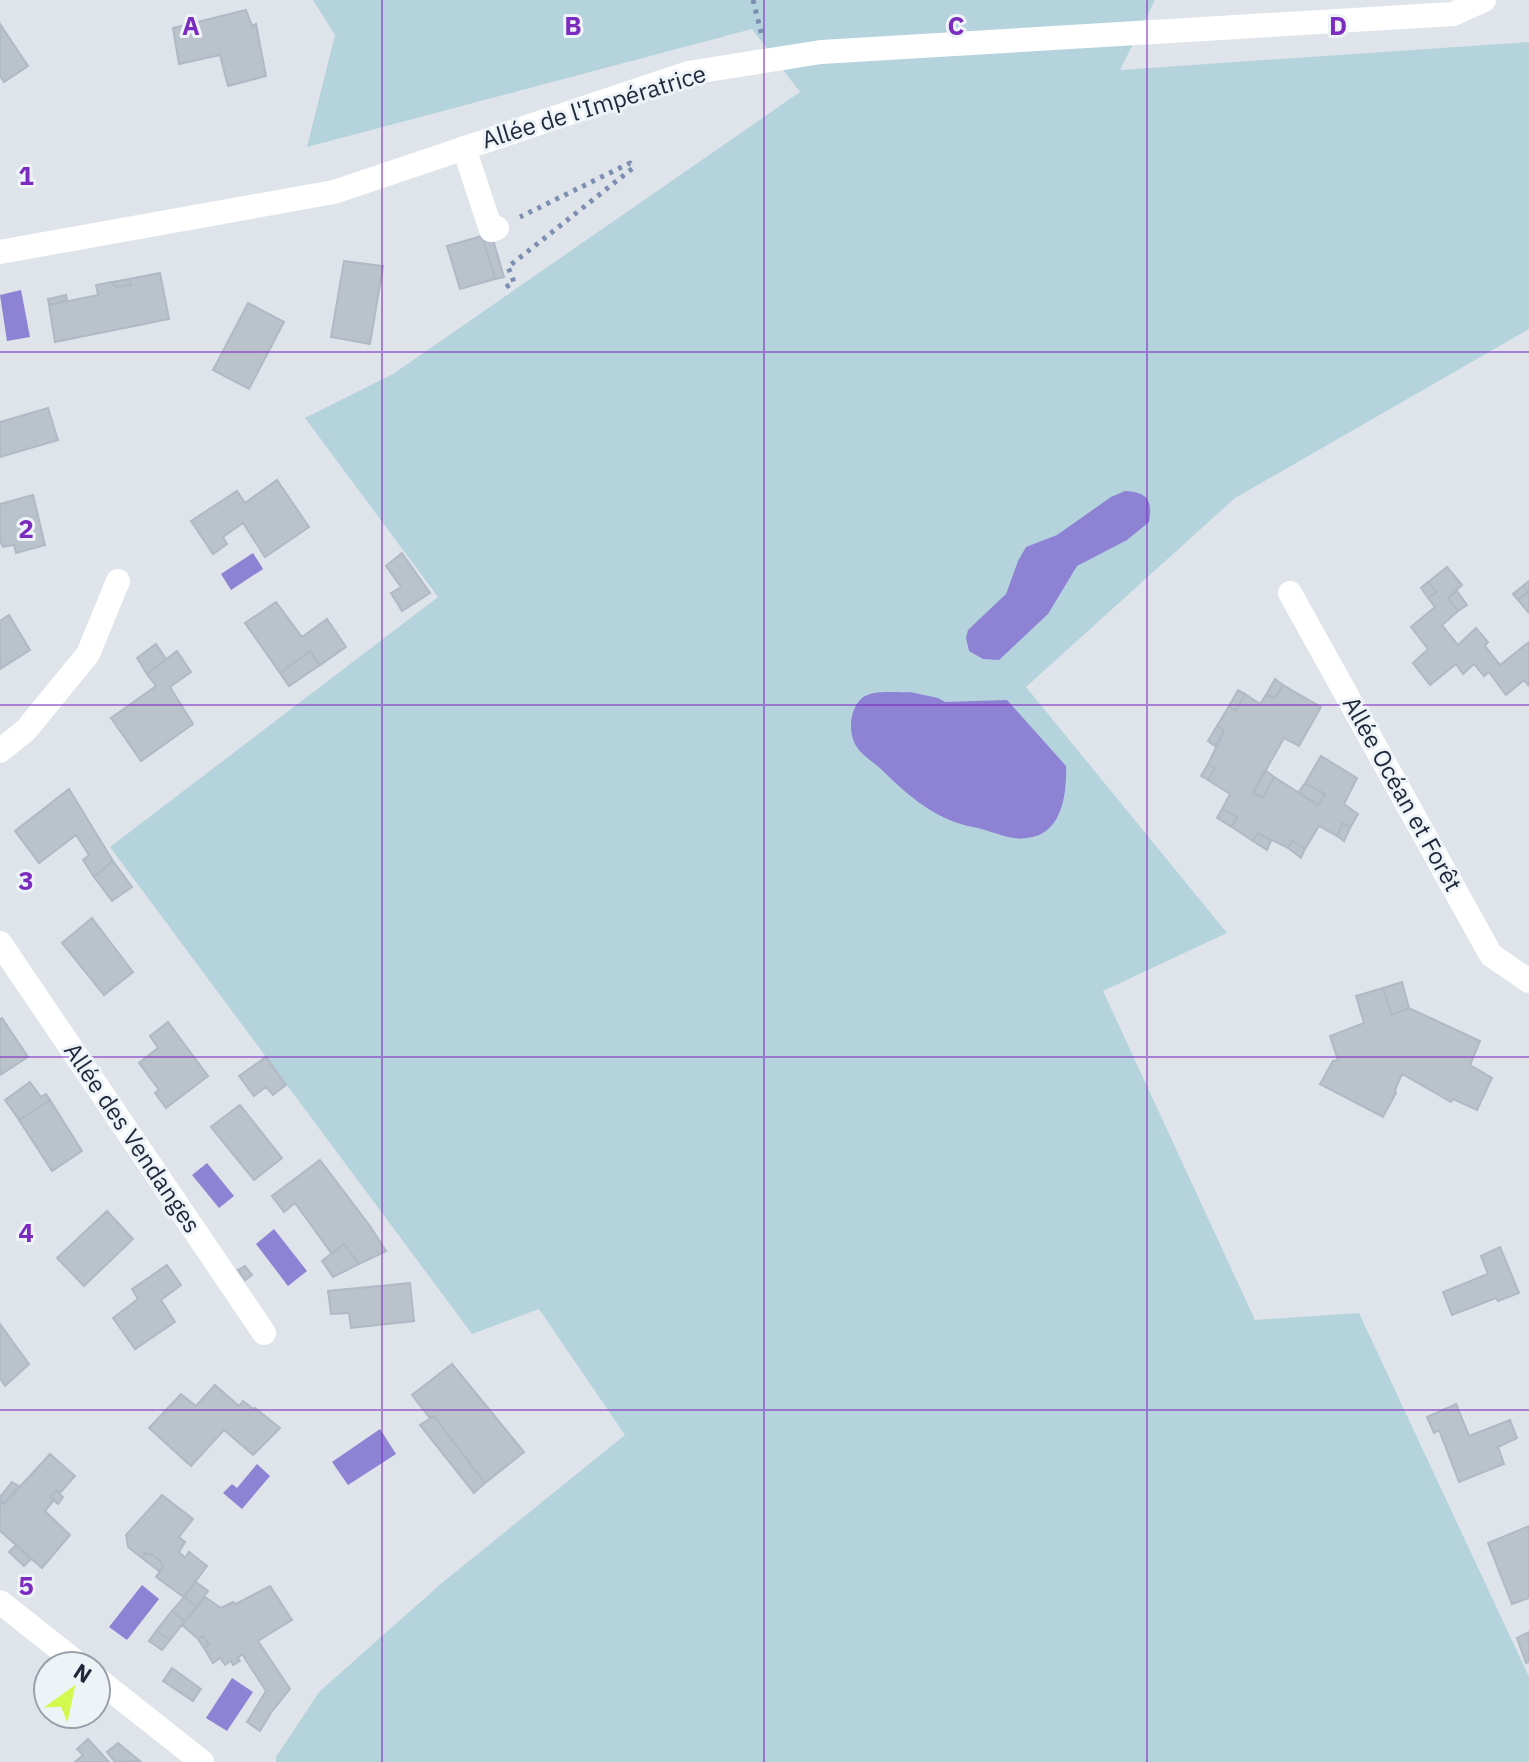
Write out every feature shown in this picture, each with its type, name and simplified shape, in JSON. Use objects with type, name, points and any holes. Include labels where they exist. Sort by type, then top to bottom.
[{"type":"street","name":"Allée de l'Impératrice","points":[[0,252],[334,192],[688,73],[821,52],[1453,14],[1484,0]]},
{"type":"street","points":[[464,148],[491,230],[497,228]]},
{"type":"street","points":[[0,751],[26,730],[88,654],[118,581]]},
{"type":"street","name":"Allée Océan et Forêt","points":[[1290,593],[1491,955],[1529,981]]},
{"type":"street","name":"Allée des Vendanges","points":[[0,943],[264,1333]]},
{"type":"street","points":[[0,1602],[61,1650]]},
{"type":"street","points":[[112,1691],[202,1762]]},
{"type":"path","points":[[497,228],[630,163],[633,168],[508,267]]},
{"type":"path","points":[[505,260],[514,282],[506,287]]},
{"type":"shaded area","points":[[313,0],[1155,0],[1120,70],[1529,42],[1529,329],[1235,498],[1026,687],[1227,933],[1103,991],[1255,1320],[1359,1313],[1529,1677],[1529,1762],[276,1762],[276,1757],[319,1692],[443,1582],[625,1435],[539,1309],[472,1334],[110,847],[438,597],[305,418],[393,374],[800,92],[752,29],[307,147],[335,35]]},
{"type":"shaded area","points":[[21,290],[30,337],[7,341],[0,295]]},
{"type":"shaded area","points":[[1125,491],[1139,493],[1147,499],[1149,522],[1127,540],[1077,566],[1048,614],[999,660],[983,659],[969,651],[968,630],[1006,594],[1026,547],[1057,535],[1111,497]]},
{"type":"shaded area","points":[[253,553],[263,569],[231,590],[221,574]]},
{"type":"shaded area","points":[[910,692],[945,702],[1007,700],[1066,766],[1060,811],[1048,829],[1039,835],[1016,838],[950,820],[898,786],[863,754],[851,732],[851,720],[858,703],[872,693]]},
{"type":"shaded area","points":[[207,1163],[234,1196],[219,1208],[192,1175]]},
{"type":"shaded area","points":[[274,1229],[307,1271],[288,1286],[256,1244]]},
{"type":"shaded area","points":[[380,1429],[396,1454],[348,1485],[332,1462]]},
{"type":"shaded area","points":[[257,1464],[270,1476],[242,1509],[223,1493],[232,1484],[237,1488]]},
{"type":"shaded area","points":[[142,1585],[159,1599],[127,1640],[109,1627]]},
{"type":"shaded area","points":[[232,1678],[253,1692],[227,1731],[206,1718]]},
{"type":"building","points":[[246,10],[252,26],[256,24],[266,76],[228,86],[220,55],[179,64],[173,28]]},
{"type":"building","points":[[0,24],[28,66],[4,82],[0,76]]},
{"type":"building","points":[[491,233],[504,277],[495,279],[482,236]]},
{"type":"building","points":[[482,236],[495,279],[460,289],[447,246]]},
{"type":"building","points":[[344,261],[383,266],[370,344],[331,337]]},
{"type":"building","points":[[160,273],[169,319],[55,342],[49,305],[98,295],[96,285],[113,282],[115,287],[131,285],[129,279]]},
{"type":"building","points":[[129,279],[131,285],[115,287],[113,282]]},
{"type":"building","points":[[66,295],[67,300],[49,305],[48,299]]},
{"type":"building","points":[[248,303],[284,322],[249,389],[213,370]]},
{"type":"building","points":[[48,408],[58,440],[0,457],[0,422]]},
{"type":"building","points":[[277,480],[309,527],[265,557],[243,523],[223,537],[227,544],[213,554],[191,521],[237,491],[245,503]]},
{"type":"building","points":[[33,495],[45,545],[16,553],[14,545],[3,547],[0,541],[0,504]]},
{"type":"building","points":[[402,553],[430,593],[402,611],[391,593],[401,587],[386,566]]},
{"type":"building","points":[[1447,567],[1462,585],[1448,598],[1458,611],[1442,625],[1458,645],[1476,628],[1488,642],[1485,646],[1500,665],[1529,642],[1529,686],[1524,680],[1506,695],[1489,672],[1484,676],[1474,664],[1463,674],[1456,664],[1430,685],[1413,663],[1428,649],[1411,627],[1435,607],[1428,598],[1437,592],[1428,582]]},
{"type":"building","points":[[1529,581],[1529,613],[1518,600],[1528,592],[1523,586]]},
{"type":"building","points":[[1428,582],[1437,592],[1428,598],[1421,588]]},
{"type":"building","points":[[1523,586],[1528,592],[1518,600],[1513,594]]},
{"type":"building","points":[[1457,591],[1467,605],[1458,611],[1448,598]]},
{"type":"building","points":[[276,602],[302,637],[327,619],[346,647],[320,665],[310,651],[280,673],[245,623]]},
{"type":"building","points":[[9,615],[30,650],[0,669],[0,621]]},
{"type":"building","points":[[156,644],[166,659],[147,674],[137,658]]},
{"type":"building","points":[[177,651],[191,672],[170,687],[193,724],[141,761],[111,718],[156,686],[147,674]]},
{"type":"building","points":[[310,651],[320,665],[289,686],[280,673]]},
{"type":"building","points":[[1275,679],[1283,685],[1275,698],[1266,695]]},
{"type":"building","points":[[1283,685],[1321,707],[1299,746],[1284,738],[1253,793],[1263,798],[1274,777],[1318,805],[1325,794],[1305,783],[1321,756],[1357,778],[1344,804],[1358,814],[1350,828],[1343,823],[1337,836],[1319,826],[1305,849],[1292,841],[1288,848],[1258,833],[1253,841],[1232,827],[1237,817],[1222,809],[1230,794],[1208,780],[1215,768],[1208,764],[1224,731],[1217,726],[1229,706],[1236,711],[1245,694],[1260,704],[1266,695],[1275,698]]},
{"type":"building","points":[[1238,690],[1245,694],[1236,711],[1229,706]]},
{"type":"building","points":[[1217,726],[1224,731],[1215,746],[1208,741]]},
{"type":"building","points":[[1208,764],[1215,768],[1208,780],[1201,776]]},
{"type":"building","points":[[1265,770],[1274,777],[1263,798],[1253,793]]},
{"type":"building","points":[[1305,783],[1325,794],[1318,805],[1298,793]]},
{"type":"building","points":[[69,789],[113,861],[94,877],[83,860],[89,855],[76,835],[39,863],[15,831]]},
{"type":"building","points":[[1222,809],[1237,817],[1232,827],[1217,818]]},
{"type":"building","points":[[1343,823],[1350,828],[1344,841],[1337,836]]},
{"type":"building","points":[[1258,833],[1271,841],[1267,850],[1253,841]]},
{"type":"building","points":[[1292,841],[1305,849],[1301,858],[1288,848]]},
{"type":"building","points":[[113,861],[132,887],[112,901],[94,877]]},
{"type":"building","points":[[92,918],[133,972],[104,995],[62,943]]},
{"type":"building","points":[[1402,982],[1409,1008],[1392,1015],[1383,988]]},
{"type":"building","points":[[1383,988],[1392,1015],[1409,1008],[1480,1041],[1470,1065],[1492,1078],[1477,1110],[1453,1099],[1451,1102],[1402,1074],[1383,1117],[1320,1084],[1333,1061],[1338,1060],[1330,1036],[1364,1023],[1356,996]]},
{"type":"building","points":[[0,1019],[28,1057],[0,1075]]},
{"type":"building","points":[[168,1022],[208,1076],[166,1108],[155,1093],[159,1090],[139,1063],[158,1048],[150,1036]]},
{"type":"building","points":[[266,1057],[286,1085],[273,1095],[266,1087],[254,1096],[239,1076]]},
{"type":"building","points":[[30,1082],[41,1097],[46,1094],[50,1100],[19,1120],[5,1100]]},
{"type":"building","points":[[50,1100],[82,1151],[52,1171],[19,1120]]},
{"type":"building","points":[[240,1105],[282,1158],[254,1180],[211,1127]]},
{"type":"building","points":[[320,1160],[386,1251],[359,1264],[344,1244],[332,1254],[295,1203],[284,1212],[272,1196]]},
{"type":"building","points":[[107,1211],[133,1239],[84,1286],[57,1258]]},
{"type":"building","points":[[344,1244],[359,1264],[333,1277],[322,1261]]},
{"type":"building","points":[[1500,1247],[1519,1293],[1498,1301],[1496,1298],[1452,1315],[1443,1292],[1488,1274],[1481,1256]]},
{"type":"building","points":[[167,1265],[181,1285],[161,1300],[175,1322],[135,1349],[113,1318],[138,1299],[132,1289]]},
{"type":"building","points":[[245,1266],[252,1275],[245,1280],[238,1270]]},
{"type":"building","points":[[410,1283],[414,1321],[351,1328],[349,1313],[331,1314],[328,1291]]},
{"type":"building","points":[[0,1324],[29,1364],[5,1386],[0,1378]]},
{"type":"building","points":[[452,1364],[524,1452],[485,1483],[434,1416],[429,1417],[412,1395]]},
{"type":"building","points":[[215,1385],[239,1406],[243,1401],[280,1428],[253,1455],[224,1430],[191,1466],[149,1428],[181,1394],[196,1406]]},
{"type":"building","points":[[1456,1404],[1469,1436],[1510,1420],[1517,1438],[1498,1447],[1504,1464],[1459,1482],[1439,1430],[1434,1433],[1427,1417]]},
{"type":"building","points":[[434,1416],[485,1483],[474,1493],[420,1425]]},
{"type":"building","points":[[50,1454],[75,1476],[60,1493],[56,1490],[50,1497],[54,1500],[45,1511],[70,1535],[42,1568],[0,1531],[0,1501],[4,1504]]},
{"type":"building","points":[[12,1482],[19,1486],[4,1504],[0,1497]]},
{"type":"building","points":[[56,1490],[63,1497],[58,1504],[50,1497]]},
{"type":"building","points":[[162,1495],[193,1519],[179,1537],[185,1542],[179,1552],[185,1558],[189,1552],[207,1566],[184,1597],[156,1577],[163,1567],[160,1561],[145,1553],[142,1558],[128,1547],[126,1535]]},
{"type":"building","points":[[1529,1526],[1529,1598],[1512,1604],[1488,1543]]},
{"type":"building","points":[[16,1545],[31,1559],[24,1566],[9,1552]]},
{"type":"building","points":[[145,1553],[160,1561],[163,1567],[159,1571],[142,1558]]},
{"type":"building","points":[[196,1582],[208,1591],[197,1606],[184,1597]]},
{"type":"building","points":[[270,1586],[292,1620],[258,1641],[290,1689],[260,1731],[247,1722],[266,1691],[242,1654],[238,1658],[240,1661],[233,1665],[231,1661],[225,1665],[220,1658],[213,1663],[204,1648],[209,1644],[203,1636],[198,1639],[182,1625],[205,1597],[221,1608],[233,1602],[236,1604]]},
{"type":"building","points":[[184,1597],[197,1606],[185,1621],[172,1611]]},
{"type":"building","points":[[172,1611],[185,1621],[170,1640],[156,1631]]},
{"type":"building","points":[[156,1631],[170,1640],[162,1650],[149,1641]]},
{"type":"building","points":[[1529,1632],[1529,1662],[1526,1663],[1517,1638]]},
{"type":"building","points":[[203,1636],[209,1644],[204,1648],[198,1639]]},
{"type":"building","points":[[172,1668],[201,1689],[193,1701],[163,1681]]},
{"type":"building","points":[[88,1739],[109,1762],[75,1762],[83,1755],[77,1749]]},
{"type":"building","points":[[118,1743],[140,1761],[115,1762],[107,1752]]}]
